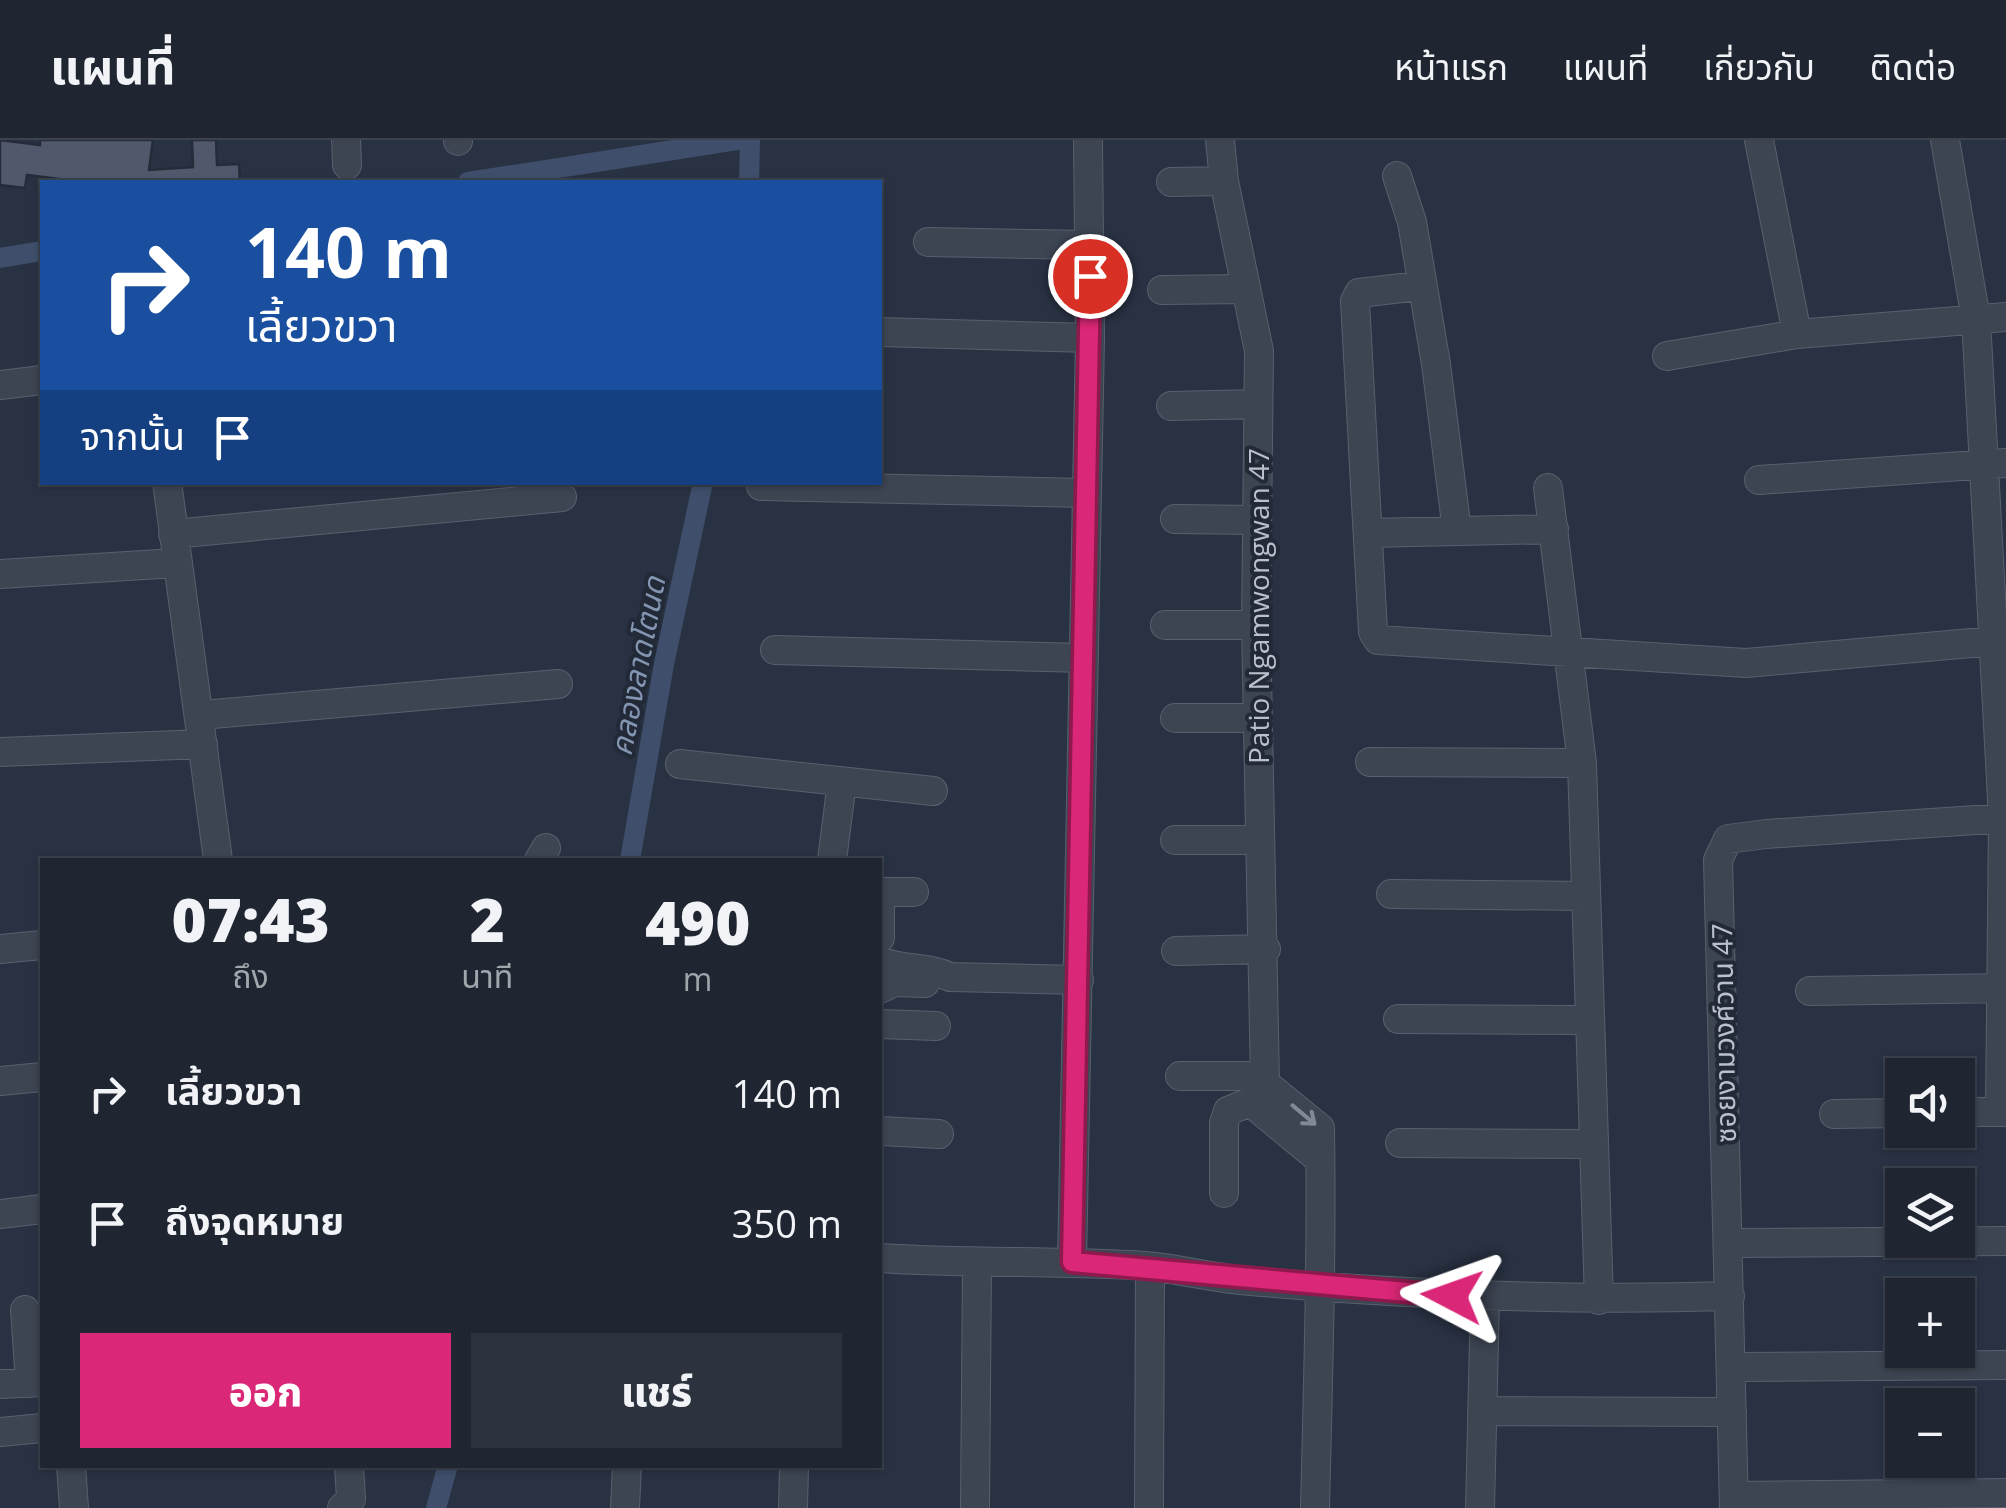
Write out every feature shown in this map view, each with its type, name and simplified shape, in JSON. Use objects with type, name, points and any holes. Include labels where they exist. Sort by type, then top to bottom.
[{"type":"street","points":[[1072,1262],[1090,338],[1088,140]]},
{"type":"street","name":"Patio Ngamwongwan 47","points":[[1220,140],[1224,181],[1259,352],[1256,625],[1259,840],[1266,949],[1260,1087]]},
{"type":"street","points":[[1759,140],[1797,334]]},
{"type":"street","points":[[1945,140],[1976,319],[1994,463],[2004,818],[2003,1112],[1975,1112]]},
{"type":"street","points":[[1397,176],[1412,222],[1419,286],[1436,364],[1457,531]]},
{"type":"street","points":[[1171,182],[1224,181]]},
{"type":"street","points":[[928,242],[1090,245]]},
{"type":"street","points":[[1419,286],[1368,290],[1359,293],[1355,301],[1372,632],[1378,640],[1572,655],[1780,662],[1999,641]]},
{"type":"street","points":[[1162,290],[1246,289]]},
{"type":"street","points":[[1667,356],[1797,334],[2006,317]]},
{"type":"street","points":[[882,332],[1090,338]]},
{"type":"street","points":[[0,386],[40,380]]},
{"type":"street","points":[[1172,406],[1258,404]]},
{"type":"street","points":[[1759,480],[1994,463]]},
{"type":"street","points":[[167,485],[218,858]]},
{"type":"street","points":[[761,486],[1087,492]]},
{"type":"street","points":[[1548,488],[1572,655],[1582,763],[1598,1300]]},
{"type":"street","points":[[174,534],[562,496]]},
{"type":"street","points":[[1176,519],[1257,520]]},
{"type":"street","points":[[1368,532],[1554,529]]},
{"type":"street","points":[[0,574],[175,563]]},
{"type":"street","points":[[1165,625],[1256,625]]},
{"type":"street","points":[[775,650],[1084,658]]},
{"type":"street","points":[[201,715],[558,684]]},
{"type":"street","points":[[1175,718],[1258,718]]},
{"type":"street","points":[[0,752],[202,744]]},
{"type":"street","points":[[1370,762],[1582,763]]},
{"type":"street","points":[[680,764],[933,791]]},
{"type":"street","points":[[832,858],[842,782]]},
{"type":"street","name":"ซอยงามวงศ์วาน 47","points":[[1734,1502],[1718,860],[1722,848],[1728,839],[1766,834],[2004,818]]},
{"type":"street","points":[[1176,840],[1259,840]]},
{"type":"street","points":[[882,891],[914,892]]},
{"type":"street","points":[[1391,894],[1586,896]]},
{"type":"street","points":[[0,949],[40,945]]},
{"type":"street","points":[[1176,951],[1266,949]]},
{"type":"street","points":[[882,962],[894,967],[936,970],[950,977],[1079,980]]},
{"type":"street","points":[[882,988],[895,982],[937,984],[950,977]]},
{"type":"street","points":[[1810,990],[2002,988]]},
{"type":"street","points":[[1398,1019],[1590,1020]]},
{"type":"street","points":[[882,1024],[936,1026]]},
{"type":"street","points":[[1180,1076],[1260,1087],[1320,1128],[1315,1508]]},
{"type":"street","points":[[0,1080],[40,1077]]},
{"type":"street","points":[[1224,1193],[1224,1123],[1228,1111],[1260,1087]]},
{"type":"street","points":[[1834,1114],[1885,1113]]},
{"type":"street","points":[[882,1131],[939,1134]]},
{"type":"street","points":[[1400,1143],[1593,1144]]},
{"type":"street","points":[[0,1214],[40,1209]]},
{"type":"street","points":[[1728,1244],[2006,1241]]},
{"type":"street","points":[[882,1258],[977,1265],[1072,1262],[1150,1267],[1320,1287],[1486,1299],[1730,1296]]},
{"type":"street","points":[[975,1508],[977,1265]]},
{"type":"street","points":[[1149,1508],[1150,1267]]},
{"type":"street","points":[[1480,1508],[1486,1299]]},
{"type":"street","points":[[0,1384],[36,1383],[24,1310]]},
{"type":"street","points":[[1731,1367],[2006,1365]]},
{"type":"street","points":[[1482,1411],[1732,1412]]},
{"type":"street","points":[[0,1432],[40,1428]]},
{"type":"street","points":[[71,1468],[74,1508]]},
{"type":"street","points":[[342,1508],[351,1498],[349,1468]]},
{"type":"street","points":[[625,1508],[627,1468]]},
{"type":"street","points":[[793,1508],[794,1468]]},
{"type":"street","points":[[1734,1502],[2006,1493]]},
{"type":"building","points":[[0,140],[40,145],[40,140],[153,140],[149,170],[193,167],[192,140],[216,140],[217,165],[239,164],[240,180],[66,180],[27,175],[25,188],[0,185]]},
{"type":"waterway","points":[[481,180],[737,140]]},
{"type":"waterway","name":"คลองลาดโตนด","points":[[749,180],[750,140]]},
{"type":"waterway","points":[[0,258],[40,251]]},
{"type":"waterway","name":"คลองลาดโตนด","points":[[630,858],[664,664],[702,485]]},
{"type":"waterway","name":"คลองลาดโตนด","points":[[436,1508],[447,1468]]},
{"type":"route","points":[[1090,276],[1072,1262],[1150,1267],[1245,1281],[1452,1296]]}]
